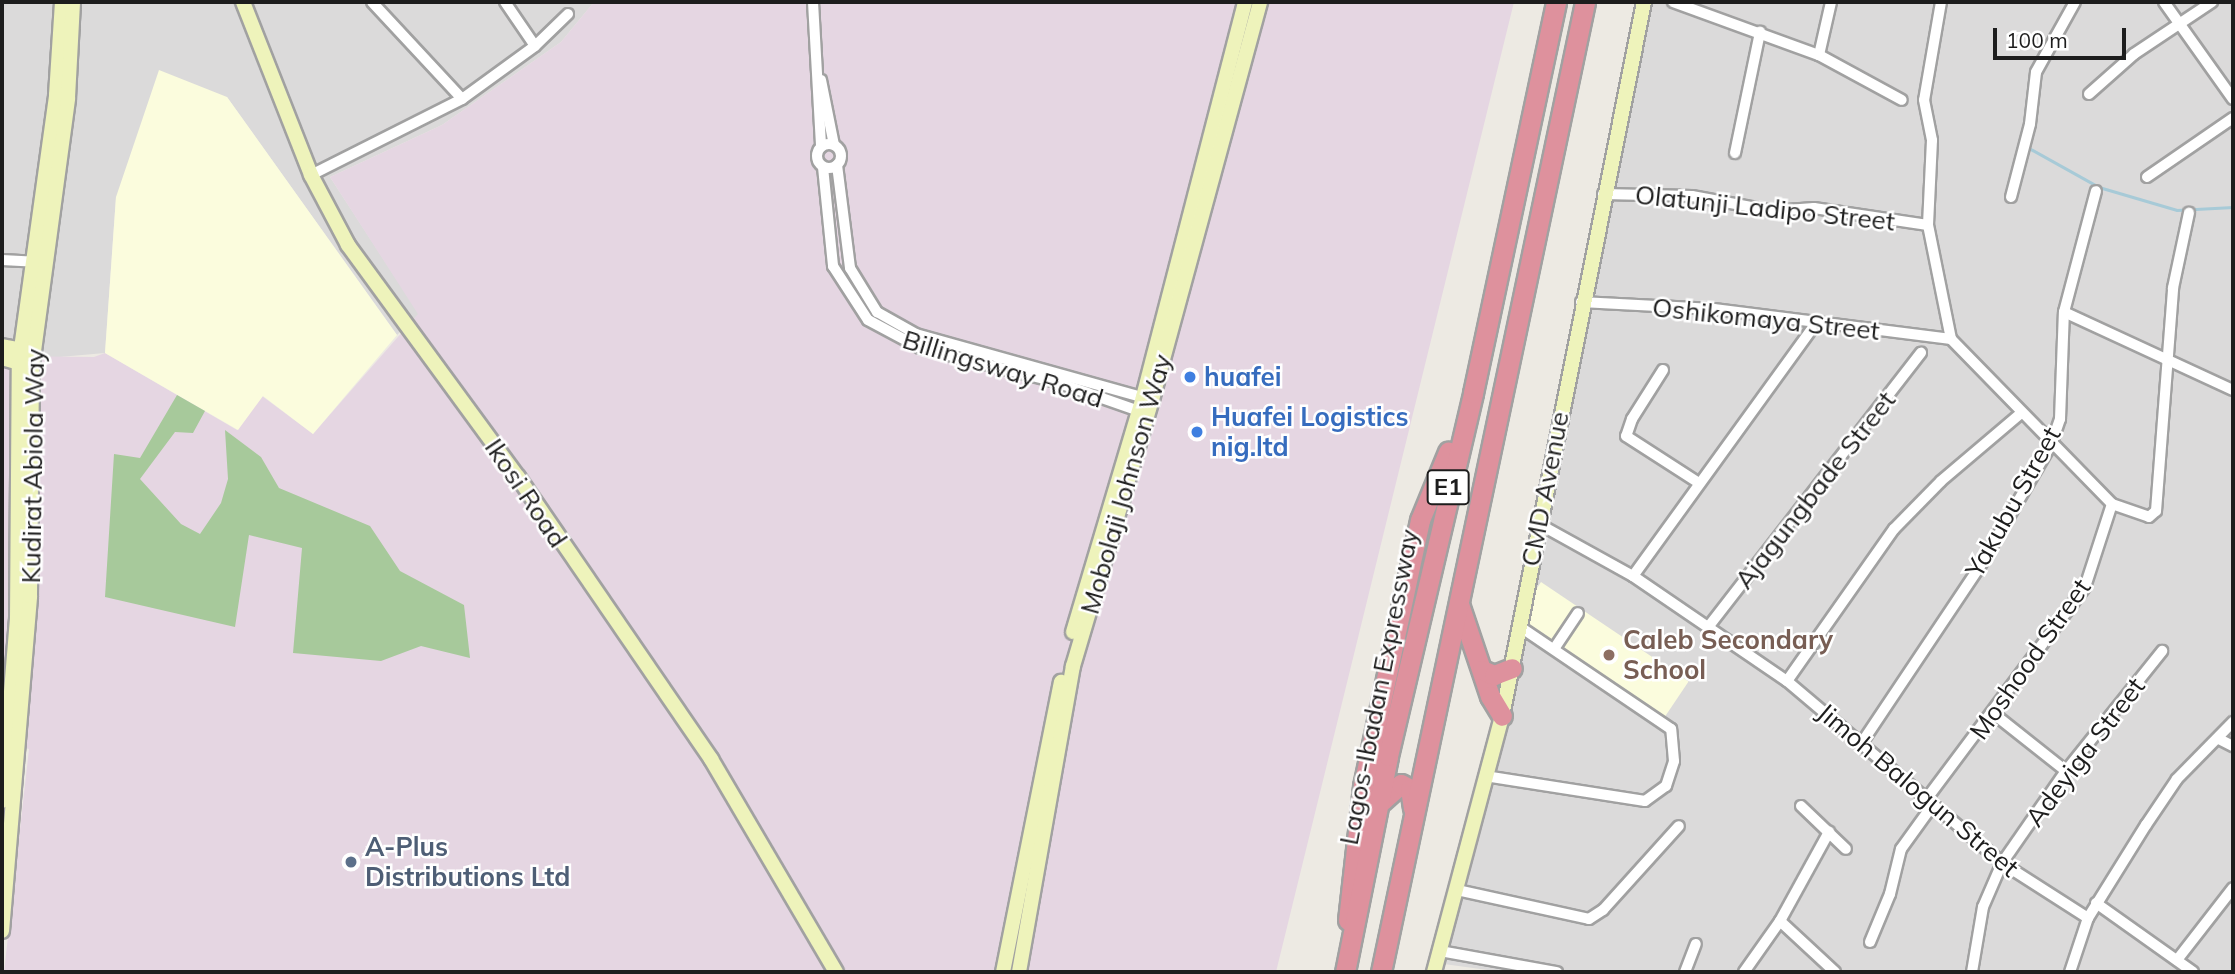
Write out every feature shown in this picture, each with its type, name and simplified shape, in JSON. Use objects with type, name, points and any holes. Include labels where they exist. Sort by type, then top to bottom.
[{"type":"highway","name":"Lagos-Ibadan Expressway","points":[[1345,972],[1556,2]]},
{"type":"highway","name":"E1","points":[[1381,972],[1459,589],[1585,2]]},
{"type":"highway","points":[[1351,948],[1350,873],[1363,786],[1417,533],[1430,491],[1465,421],[1496,419]]},
{"type":"highway","points":[[1459,589],[1462,620],[1502,716]]},
{"type":"highway","points":[[1482,670],[1494,675],[1512,668]]},
{"type":"highway","points":[[1382,801],[1396,786],[1406,785],[1413,797],[1412,821]]},
{"type":"street","name":"Kudirat Abiola Way","points":[[2,801],[17,619],[26,358],[60,64],[62,2]]},
{"type":"street","name":"Kudirat Abiola Way","points":[[2,931],[30,596],[26,358],[68,98],[72,2]]},
{"type":"street","name":"Ikosi Road","points":[[243,2],[311,175],[373,281],[518,477],[739,802],[836,972]]},
{"type":"street","points":[[372,2],[462,99]]},
{"type":"street","points":[[505,2],[535,46]]},
{"type":"street","points":[[813,2],[821,147],[817,158],[823,167],[837,165],[841,155],[834,145],[818,75]]},
{"type":"street","name":"Mobolaji Johnson Way","points":[[1003,972],[1064,664],[1145,405],[1245,2]]},
{"type":"street","name":"Mobolaji Johnson Way","points":[[1019,972],[1073,666],[1260,2]]},
{"type":"street","name":"CMD Avenue","points":[[1434,972],[1502,716],[1581,302],[1644,2]]},
{"type":"street","points":[[1673,2],[1819,55],[1902,100]]},
{"type":"street","points":[[1713,15],[1715,2]]},
{"type":"street","points":[[1819,55],[1831,2]]},
{"type":"street","points":[[1941,2],[1924,100],[1932,140],[1928,225],[1951,339],[2051,446],[2112,504],[2150,517],[2157,511],[2173,288],[2189,213]]},
{"type":"street","points":[[2011,197],[2029,124],[2036,72],[2075,2]]},
{"type":"street","points":[[2164,2],[2233,99]]},
{"type":"street","points":[[2089,94],[2180,22],[2212,2]]},
{"type":"street","points":[[311,175],[462,99],[535,46],[568,14]]},
{"type":"street","points":[[1735,153],[1760,32]]},
{"type":"street","points":[[2147,177],[2233,118]]},
{"type":"street","points":[[821,147],[834,145]]},
{"type":"street","name":"Billingsway Road","points":[[837,165],[850,268],[877,312],[916,334],[1145,405]]},
{"type":"street","name":"Billingsway Road","points":[[823,167],[833,266],[867,320],[920,348],[1145,405]]},
{"type":"street","name":"Yakubu Street","points":[[1861,744],[1979,568],[2051,446],[2060,419],[2064,312],[2096,191]]},
{"type":"street","name":"Olatunji Ladipo Street","points":[[1603,194],[1692,196],[1773,211],[1814,208],[1928,225]]},
{"type":"street","points":[[2,260],[35,262]]},
{"type":"street","name":"Oshikomaya Street","points":[[1581,302],[1714,309],[1951,339]]},
{"type":"street","points":[[2064,312],[2233,390]]},
{"type":"street","points":[[1633,576],[1812,329]]},
{"type":"street","points":[[2,346],[26,358]]},
{"type":"street","name":"Ajagungbade Street","points":[[1709,626],[1921,354]]},
{"type":"street","points":[[2,358],[26,358]]},
{"type":"street","points":[[1663,370],[1626,430],[1626,436],[1699,483]]},
{"type":"street","points":[[1787,681],[1895,529],[1941,481],[2020,414]]},
{"type":"street","name":"Moshood Street","points":[[1870,942],[1890,894],[1901,849],[1928,804],[2085,587],[2112,504]]},
{"type":"street","name":"Jimoh Balogun Street","points":[[1539,524],[1633,576],[1787,681],[1928,804],[2002,863],[2088,918]]},
{"type":"street","points":[[1554,649],[1578,613]]},
{"type":"street","points":[[1485,776],[1645,802],[1666,786],[1676,746],[1671,729],[1519,626]]},
{"type":"street","name":"Adeyiga Street","points":[[1972,972],[1983,907],[2002,863],[2066,771],[2162,651]]},
{"type":"street","points":[[1994,714],[2066,771]]},
{"type":"street","points":[[2070,972],[2088,918],[2177,779],[2233,722]]},
{"type":"street","points":[[2219,739],[2233,746]]},
{"type":"street","points":[[1801,806],[1846,849]]},
{"type":"street","points":[[1457,890],[1589,919],[1602,910],[1679,826]]},
{"type":"street","points":[[1744,972],[1780,920],[1829,832]]},
{"type":"street","points":[[2177,960],[2233,888]]},
{"type":"street","points":[[2096,904],[2193,972]]},
{"type":"street","points":[[1780,920],[1835,972]]},
{"type":"street","points":[[1685,972],[1696,944]]},
{"type":"street","points":[[1440,951],[1557,972]]},
{"type":"shaded area","points":[[2,2],[594,2],[561,42],[442,125],[330,177],[419,314],[397,335],[227,97],[116,197],[105,353],[48,358],[2,344]]},
{"type":"shaded area","points":[[594,2],[1514,2],[1276,972],[4,972],[29,749],[2,741],[2,356],[94,357],[105,353],[237,430],[262,396],[313,434],[418,314],[330,177],[442,125],[561,42]]},
{"type":"shaded area","points":[[1649,2],[2233,2],[2233,972],[1502,972],[1444,964]]},
{"type":"shaded area","points":[[159,70],[227,97],[397,335],[313,434],[263,396],[238,430],[105,353],[116,197]]},
{"type":"shaded area","name":"Caleb Secondary School","points":[[1541,582],[1689,682],[1661,722],[1514,623]]},
{"type":"green space","points":[[177,395],[205,411],[193,433],[175,432],[140,479],[181,524],[200,534],[221,503],[228,479],[225,430],[261,457],[279,488],[370,526],[400,571],[464,605],[470,658],[421,646],[381,661],[293,653],[302,548],[249,535],[235,627],[105,597],[114,454],[140,458]]},
{"type":"waterway","points":[[2029,148],[2099,187],[2177,210],[2233,207]]},
{"type":"place","name":"huafei","points":[[1190,377]]},
{"type":"place","name":"Huafei Logistics nig.ltd","points":[[1197,432]]},
{"type":"place","name":"Caleb Secondary School","points":[[1609,655]]},
{"type":"place","name":"A-Plus Distributions Ltd","points":[[351,862]]}]
